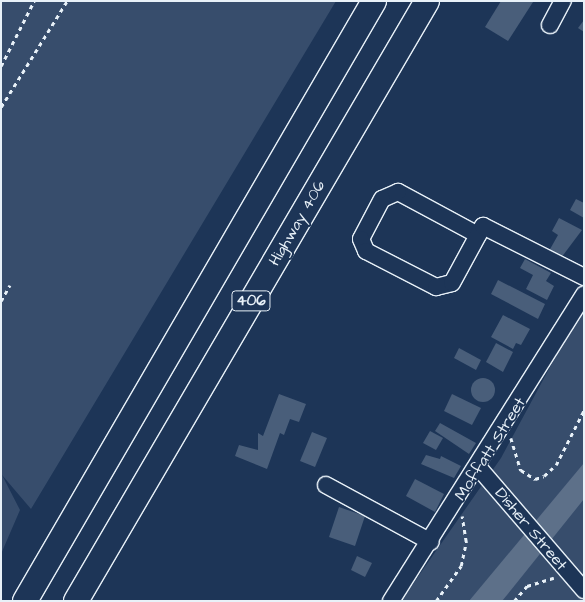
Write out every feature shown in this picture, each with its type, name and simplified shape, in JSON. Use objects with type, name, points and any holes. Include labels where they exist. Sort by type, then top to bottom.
[{"type":"highway","name":"406","points":[[25,601],[374,1]]},
{"type":"highway","name":"Highway 406","points":[[76,601],[427,1]]},
{"type":"street","points":[[550,25],[563,1]]},
{"type":"street","points":[[478,235],[398,192],[382,198],[361,239],[366,251],[436,287],[452,283],[483,226],[584,277]]},
{"type":"street","name":"Moffatt Street","points":[[391,601],[479,468],[584,295]]},
{"type":"street","name":"Disher Street","points":[[479,468],[552,552],[568,574],[584,590]]},
{"type":"street","points":[[326,485],[431,542]]},
{"type":"path","points":[[1,66],[34,1]]},
{"type":"path","points":[[1,107],[67,1]]},
{"type":"path","points":[[1,301],[10,285]]},
{"type":"path","points":[[506,423],[521,470],[535,480],[556,466],[584,410]]},
{"type":"path","points":[[436,601],[461,566],[466,542],[460,498]]},
{"type":"path","points":[[514,601],[527,586],[568,574]]},
{"type":"shaded area","points":[[1,1],[336,1],[31,509],[2,475],[20,510],[1,554]]},
{"type":"shaded area","points":[[584,304],[584,601],[401,601],[501,458]]},
{"type":"shaded area","points":[[584,463],[584,499],[502,601],[469,601]]},
{"type":"building","points":[[501,1],[533,2],[508,41],[485,27]]},
{"type":"building","points":[[584,20],[584,32],[578,28]]},
{"type":"building","points":[[576,199],[584,203],[584,218],[570,210]]},
{"type":"building","points":[[559,218],[582,230],[561,258],[549,251],[558,235],[552,231]]},
{"type":"building","points":[[525,259],[551,273],[546,281],[554,286],[547,300],[526,289],[533,275],[520,268]]},
{"type":"building","points":[[498,280],[545,304],[538,319],[491,294]]},
{"type":"building","points":[[503,315],[530,329],[521,345],[516,343],[513,349],[491,337]]},
{"type":"building","points":[[496,343],[513,352],[503,372],[486,362]]},
{"type":"building","points":[[459,348],[481,360],[476,370],[454,358]]},
{"type":"building","points":[[483,378],[491,382],[495,390],[491,398],[483,402],[475,398],[471,390],[475,382]]},
{"type":"building","points":[[279,394],[306,404],[299,422],[290,419],[284,435],[280,433],[267,469],[235,456],[239,445],[258,450],[258,433],[263,436]]},
{"type":"building","points":[[452,394],[481,408],[472,425],[444,411]]},
{"type":"building","points":[[440,423],[476,443],[469,454],[435,431]]},
{"type":"building","points":[[430,431],[443,438],[436,450],[423,443]]},
{"type":"building","points":[[312,432],[327,438],[315,467],[300,461]]},
{"type":"building","points":[[426,455],[440,459],[441,456],[461,466],[454,478],[421,464]]},
{"type":"building","points":[[415,479],[444,494],[435,512],[406,496]]},
{"type":"building","points":[[339,507],[365,516],[355,546],[329,537]]},
{"type":"building","points":[[357,556],[372,563],[365,577],[351,570]]}]
